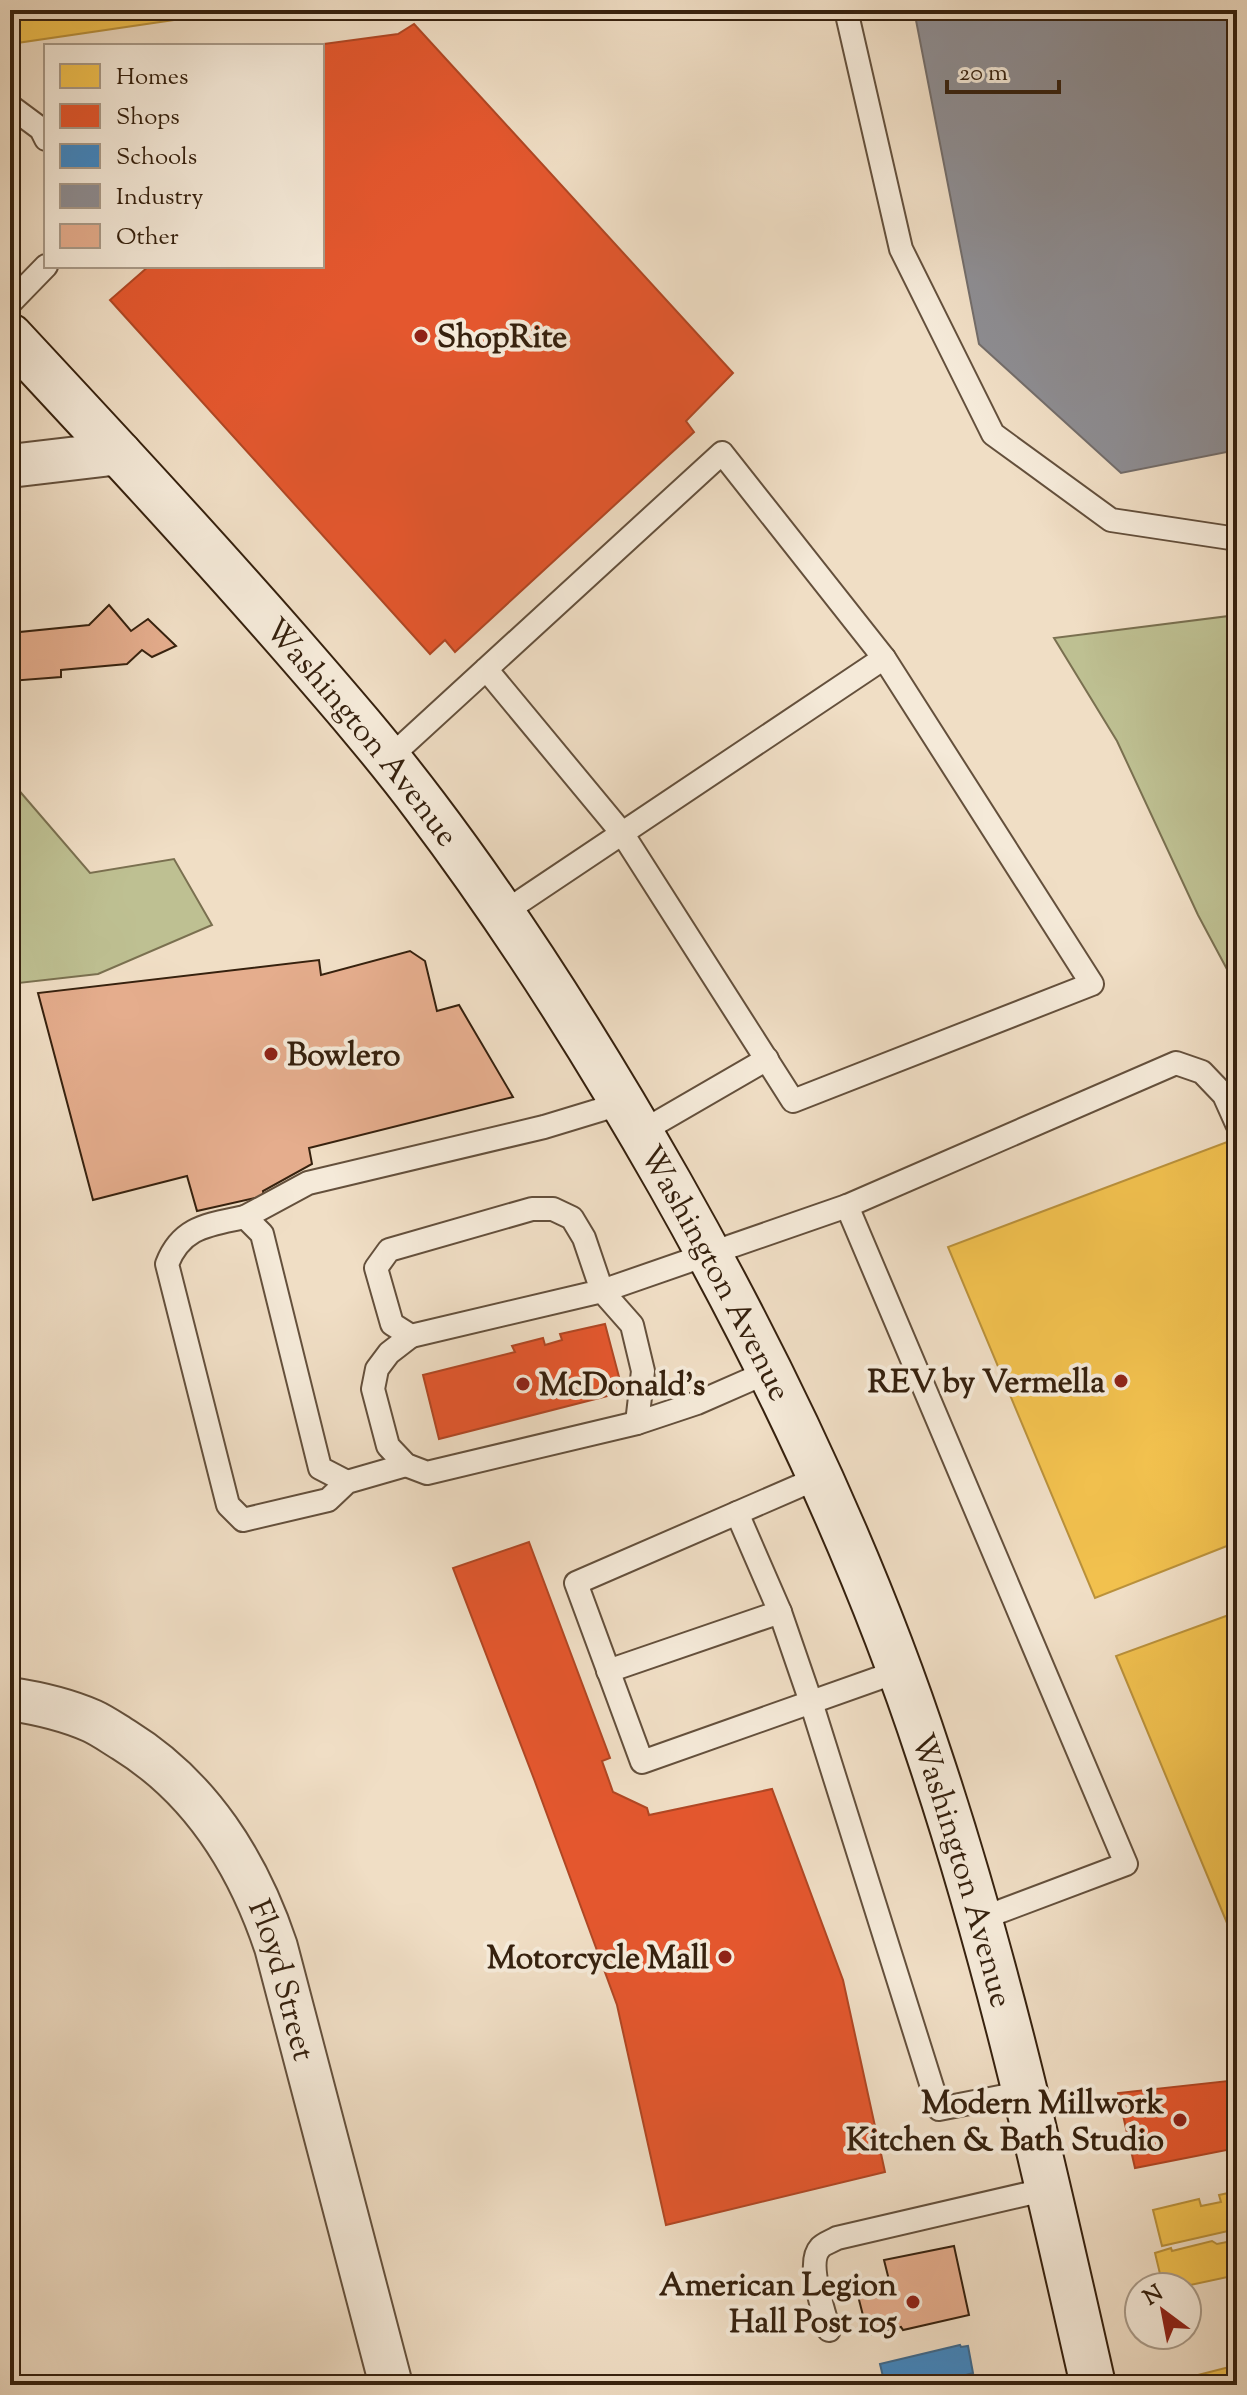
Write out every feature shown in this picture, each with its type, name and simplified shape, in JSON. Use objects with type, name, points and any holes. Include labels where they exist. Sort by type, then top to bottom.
[{"type":"main road","name":"Washington Avenue","points":[[10,336],[265,615],[424,804],[503,913],[632,1118],[710,1255],[820,1477],[880,1621],[928,1749],[980,1919],[1025,2092],[1093,2385]]},
{"type":"street","points":[[10,466],[120,453]]},
{"type":"street","name":"Floyd Street","points":[[10,1699],[31,1702],[93,1721],[148,1755],[193,1797],[229,1844],[252,1884],[276,1947],[391,2385]]},
{"type":"lane","points":[[846,10],[901,249],[993,434],[1111,520],[1237,539]]},
{"type":"lane","points":[[10,106],[41,129],[44,135]]},
{"type":"lane","points":[[10,303],[44,268]]},
{"type":"lane","points":[[388,759],[486,669],[722,453],[884,658],[1092,984],[793,1101],[622,833],[486,669]]},
{"type":"lane","points":[[503,913],[884,658]]},
{"type":"lane","points":[[406,1465],[347,1482],[328,1500],[243,1520],[228,1505],[167,1264],[173,1249],[189,1233],[245,1217],[308,1183],[544,1127],[632,1118],[767,1059]]},
{"type":"lane","points":[[770,1371],[697,1403],[637,1423],[427,1473],[406,1465],[388,1446],[373,1389],[377,1369],[389,1353],[411,1336],[602,1291],[710,1255],[847,1206],[1176,1063],[1202,1072],[1224,1095],[1237,1124]]},
{"type":"lane","points":[[847,1206],[1126,1864],[980,1919]]},
{"type":"lane","points":[[411,1336],[392,1324],[376,1268],[389,1250],[532,1209],[553,1209],[572,1218],[584,1238],[602,1291],[632,1325],[643,1371],[637,1423]]},
{"type":"lane","points":[[245,1217],[262,1234],[320,1468],[347,1482]]},
{"type":"lane","points":[[820,1477],[576,1583],[642,1762],[899,1671]]},
{"type":"lane","points":[[737,1513],[780,1612],[811,1702],[939,2109],[1025,2092]]},
{"type":"lane","points":[[608,1671],[780,1612]]},
{"type":"lane","points":[[829,2330],[816,2279],[815,2258],[820,2247],[837,2238],[1048,2189]]},
{"type":"green space","points":[[1237,615],[1237,988],[1198,915],[1117,741],[1054,638]]},
{"type":"green space","points":[[10,780],[90,873],[174,859],[212,925],[98,974],[10,984]]},
{"type":"building: Homes","points":[[10,10],[242,10],[10,44]]},
{"type":"building: Homes","name":"REV by Vermella","points":[[1235,1139],[1237,1514],[1230,1518],[1237,1528],[1237,1542],[1095,1598],[948,1247]]},
{"type":"building: Homes","points":[[1237,1612],[1237,1947],[1116,1656]]},
{"type":"building: Homes","points":[[1237,2191],[1237,2229],[1162,2246],[1153,2210],[1199,2199],[1201,2206],[1221,2202],[1219,2195]]},
{"type":"building: Homes","points":[[1237,2240],[1237,2275],[1203,2282],[1203,2271],[1159,2271],[1155,2253],[1212,2241],[1217,2244]]},
{"type":"building: Homes","points":[[1237,2365],[1237,2385],[1196,2385],[1194,2376]]},
{"type":"building: Shops","name":"ShopRite","points":[[414,24],[733,373],[686,421],[694,432],[455,652],[445,640],[430,654],[110,300],[147,268],[324,268],[324,44],[398,34]]},
{"type":"building: Shops","name":"McDonald's","points":[[605,1324],[623,1392],[439,1439],[423,1375],[515,1352],[512,1346],[543,1338],[545,1345],[562,1340],[560,1334]]},
{"type":"building: Shops","points":[[529,1542],[610,1758],[602,1761],[613,1792],[647,1808],[649,1815],[772,1789],[843,1980],[885,2172],[666,2225],[617,2005],[453,1568]]},
{"type":"building: Shops","name":"Modern Millwork Kitchen & Bath Studio","points":[[1237,2080],[1237,2148],[1135,2168],[1118,2093]]},
{"type":"building: Schools","points":[[960,2345],[968,2346],[973,2373],[966,2375],[968,2383],[974,2385],[885,2385],[880,2364]]},
{"type":"building: Industry","points":[[914,10],[1237,10],[1237,450],[1121,473],[979,344]]},
{"type":"building: Other","points":[[109,605],[131,631],[148,619],[176,646],[152,657],[142,650],[127,664],[61,670],[61,677],[10,681],[10,633],[89,625]]},
{"type":"building: Other","name":"Bowlero","points":[[410,951],[425,961],[437,1011],[459,1005],[513,1097],[309,1148],[312,1164],[263,1191],[264,1196],[197,1211],[187,1176],[93,1200],[38,993],[319,960],[321,975]]},
{"type":"building: Other","name":"American Legion Hall Post 105","points":[[954,2246],[969,2315],[868,2335],[856,2288],[889,2280],[884,2260]]},
{"type":"place","name":"ShopRite","points":[[421,336]]},
{"type":"place","name":"Bowlero","points":[[271,1054]]},
{"type":"place","name":"REV by Vermella","points":[[1121,1381]]},
{"type":"place","name":"McDonald's","points":[[523,1384]]},
{"type":"place","name":"Motorcycle Mall","points":[[725,1957]]},
{"type":"place","name":"Modern Millwork Kitchen & Bath Studio","points":[[1180,2120]]},
{"type":"place","name":"American Legion Hall Post 105","points":[[913,2302]]}]
